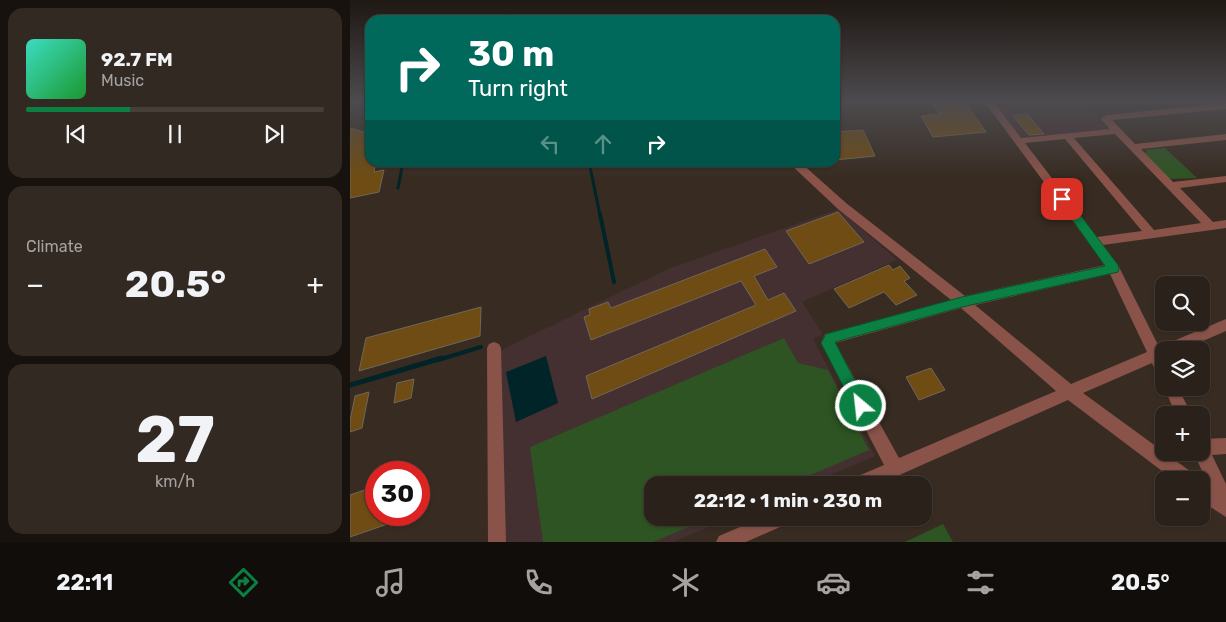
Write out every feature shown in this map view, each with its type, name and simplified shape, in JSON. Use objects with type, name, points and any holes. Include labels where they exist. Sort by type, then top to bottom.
[{"type":"street","points":[[1008,126],[1114,268],[1156,341]]},
{"type":"street","points":[[1112,126],[1210,226]]},
{"type":"street","points":[[1019,141],[1117,131]]},
{"type":"street","points":[[1067,136],[1152,234]]},
{"type":"street","points":[[1133,147],[1226,137]]},
{"type":"street","points":[[799,167],[842,206],[962,302],[1069,392],[1176,471]]},
{"type":"street","points":[[1170,186],[1226,178]]},
{"type":"street","points":[[1095,242],[1226,224]]},
{"type":"street","points":[[895,468],[828,343],[830,338],[962,302],[1114,268]]},
{"type":"street","points":[[1188,341],[1226,325]]},
{"type":"street","points":[[494,348],[497,542]]},
{"type":"street","points":[[877,476],[1155,355]]},
{"type":"street","points":[[1210,448],[1226,446]]},
{"type":"street","points":[[1207,461],[1226,502]]},
{"type":"street","points":[[1210,496],[1226,508]]},
{"type":"street","points":[[725,542],[762,526]]},
{"type":"shaded area","points":[[1012,126],[1107,126],[1110,129],[1021,138]]},
{"type":"shaded area","points":[[839,209],[897,260],[802,302],[823,334],[813,339],[875,456],[828,476],[644,476],[644,526],[712,526],[673,542],[502,542],[497,352],[668,269]]},
{"type":"green space","points":[[1165,148],[1197,178],[1169,179],[1143,153],[1147,152],[1145,150]]},
{"type":"green space","points":[[784,338],[798,363],[828,370],[869,450],[808,476],[644,476],[644,526],[691,526],[653,542],[543,542],[530,447]]},
{"type":"green space","points":[[943,524],[953,542],[905,542]]},
{"type":"water","points":[[546,356],[558,403],[516,422],[506,372]]},
{"type":"building","points":[[927,126],[982,126],[986,132],[933,137]]},
{"type":"building","points":[[1022,126],[1037,126],[1044,134],[1029,135]]},
{"type":"building","points":[[350,128],[365,132],[365,167],[375,167],[374,172],[384,170],[379,192],[350,198]]},
{"type":"building","points":[[863,130],[875,156],[840,160],[840,132]]},
{"type":"building","points":[[838,212],[864,242],[809,264],[786,231]]},
{"type":"building","points":[[765,249],[777,267],[754,276],[768,300],[784,293],[796,311],[592,399],[586,376],[756,305],[741,281],[591,340],[584,317],[590,315],[589,309],[608,302],[611,308]]},
{"type":"building","points":[[889,265],[893,270],[900,266],[910,278],[904,281],[917,295],[896,305],[884,292],[849,308],[834,289]]},
{"type":"building","points":[[481,307],[480,336],[359,371],[366,338]]},
{"type":"building","points":[[931,368],[945,390],[919,400],[906,377]]},
{"type":"building","points":[[414,379],[411,398],[394,403],[397,383]]},
{"type":"building","points":[[369,392],[362,428],[350,432],[350,421],[355,396]]},
{"type":"building","points":[[365,490],[365,526],[382,526],[350,537],[350,495]]},
{"type":"waterway","points":[[398,188],[402,167]]},
{"type":"waterway","points":[[590,167],[600,215]]},
{"type":"waterway","points":[[600,214],[614,282]]},
{"type":"waterway","points":[[438,360],[481,347]]},
{"type":"waterway","points":[[350,385],[442,358]]},
{"type":"route","points":[[861,406],[828,343],[830,338],[962,302],[1114,268],[1062,199]]}]
